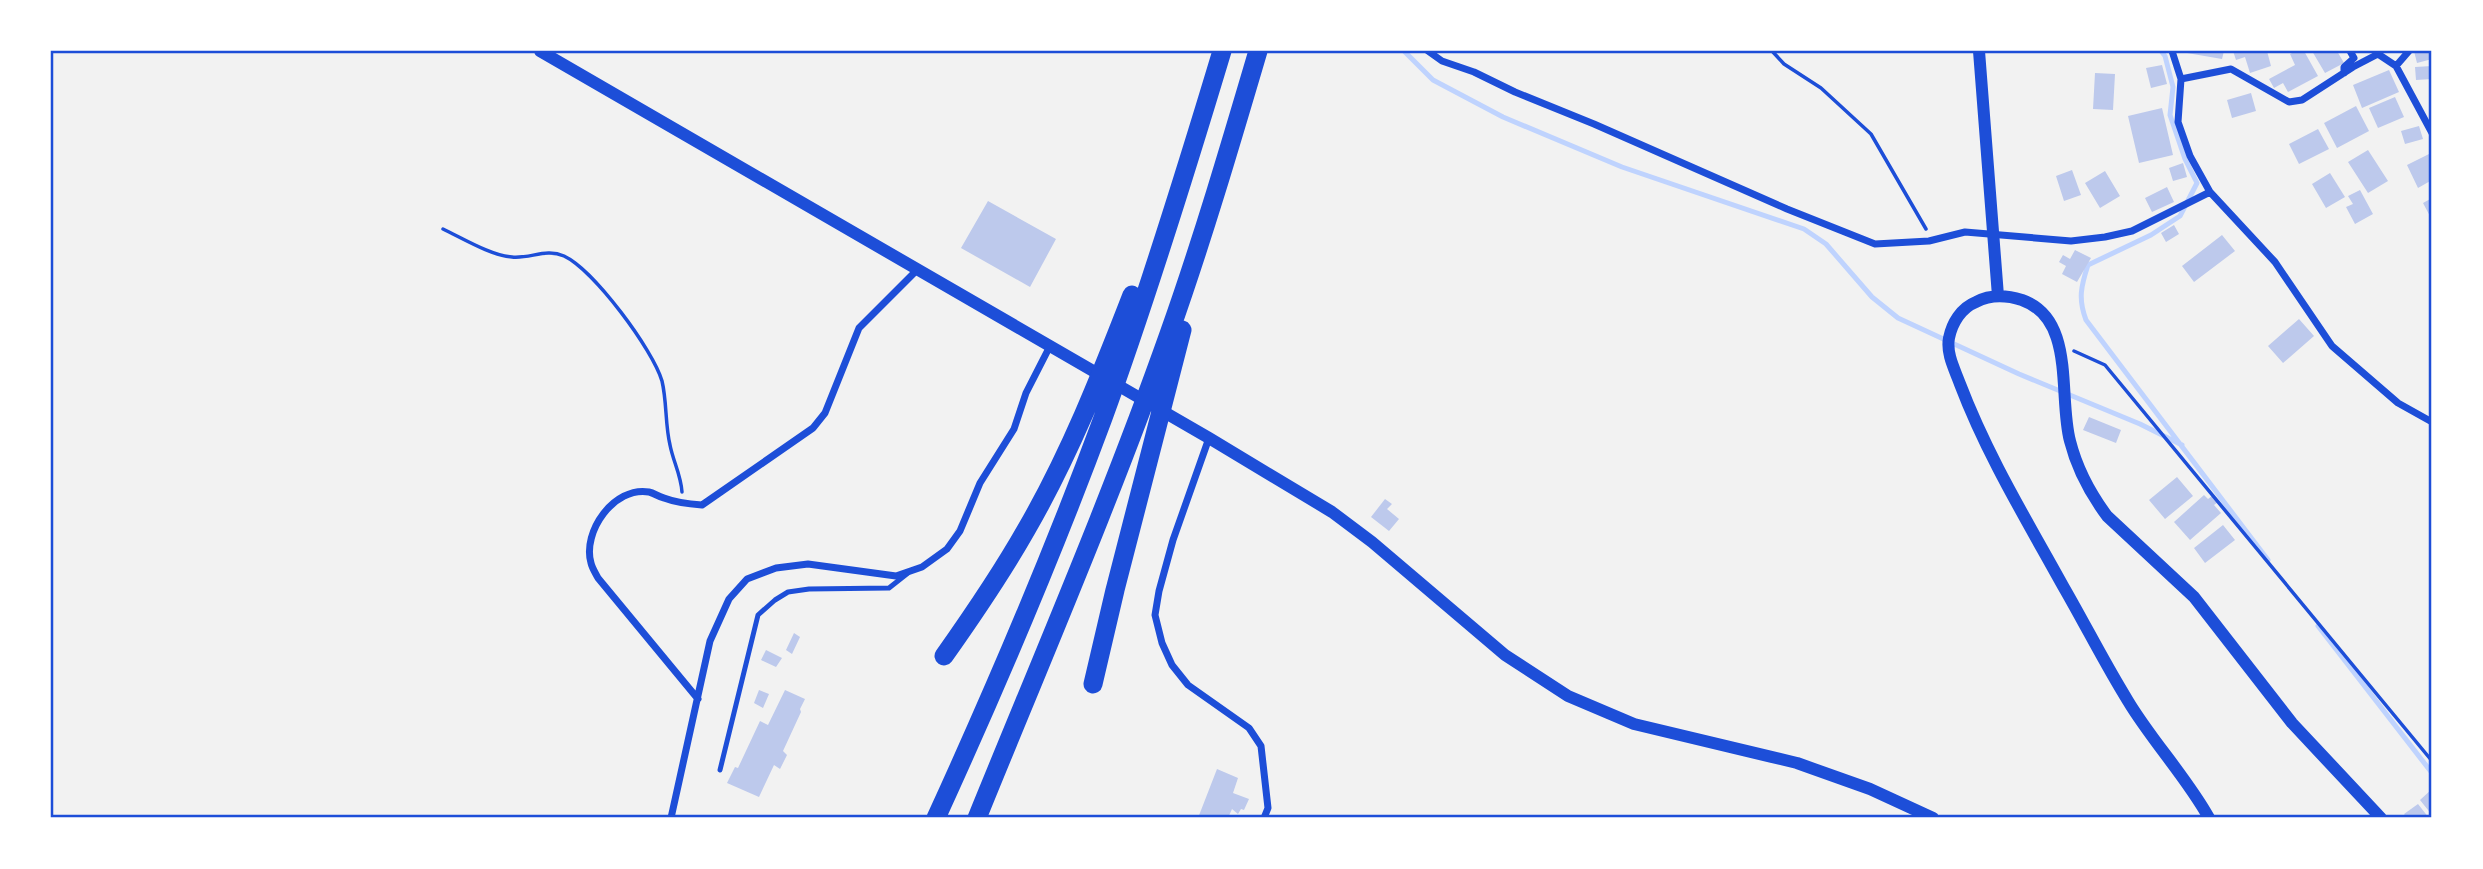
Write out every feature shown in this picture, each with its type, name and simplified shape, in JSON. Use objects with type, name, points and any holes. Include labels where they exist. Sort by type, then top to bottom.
[{"type":"highway","points":[[944,656],[1027,529],[1062,462],[1118,331],[1222,51]]},
{"type":"highway","points":[[936,818],[1005,661],[1102,419],[1188,165],[1222,51]]},
{"type":"highway","points":[[977,818],[1117,473],[1169,334],[1219,183],[1258,51]]},
{"type":"highway","points":[[1093,684],[1219,183]]},
{"type":"street","points":[[540,51],[1332,512],[1372,542],[1505,655],[1568,696],[1634,724],[1797,763],[1871,789],[1933,818]]},
{"type":"street","points":[[1428,51],[1442,61],[1474,72],[1514,92],[1875,244],[1929,241],[1965,232],[2071,241],[2105,237],[2132,231],[2210,192]]},
{"type":"street","points":[[1979,51],[1998,296]]},
{"type":"street","points":[[2172,51],[2181,79],[2178,122],[2190,156],[2210,192],[2275,262],[2332,346],[2398,403],[2432,422]]},
{"type":"street","points":[[2344,73],[2344,67],[2354,58],[2350,51]]},
{"type":"street","points":[[2396,66],[2409,51]]},
{"type":"street","points":[[2181,79],[2231,69],[2290,102],[2302,100],[2378,54],[2396,66],[2432,133]]},
{"type":"street","points":[[698,699],[598,578],[590,562],[594,528],[615,502],[629,494],[648,492],[682,504],[702,505],[813,428],[825,413],[859,328],[917,270]]},
{"type":"street","points":[[2209,818],[2128,701],[1983,442],[1951,359],[1948,343],[1959,314],[1973,303],[1998,296],[2013,297],[2028,302],[2044,314],[2053,326],[2060,344],[2069,439],[2077,464],[2096,501],[2114,523],[2194,597],[2292,723],[2381,818]]},
{"type":"street","points":[[671,818],[710,641],[729,599],[747,579],[776,568],[808,564],[895,576],[922,567],[947,549],[960,531],[980,483],[1014,429],[1026,393],[1050,346]]},
{"type":"street","points":[[1209,438],[1173,540],[1155,615],[1162,643],[1172,665],[1188,685],[1249,728],[1262,746],[1268,807],[1264,818]]},
{"type":"lane","points":[[720,770],[758,615],[788,592],[809,589],[889,588],[911,571]]},
{"type":"path","points":[[1772,51],[1784,64],[1821,88],[1871,134],[1925,228],[1929,241]]},
{"type":"path","points":[[443,229],[501,255],[514,258],[546,252],[563,256],[592,276],[635,333],[661,379],[670,446],[682,483],[682,504]]},
{"type":"path","points":[[2060,344],[2105,365],[2432,761]]},
{"type":"building","points":[[2224,51],[2222,59],[2187,53]]},
{"type":"building","points":[[2233,51],[2267,51],[2271,66],[2250,73],[2245,57],[2236,60]]},
{"type":"building","points":[[2304,51],[2318,76],[2288,92],[2283,83],[2274,88],[2269,79],[2295,65],[2290,54]]},
{"type":"building","points":[[2312,51],[2337,51],[2344,63],[2325,73]]},
{"type":"building","points":[[2414,51],[2432,51],[2432,59],[2417,63]]},
{"type":"building","points":[[2162,65],[2167,84],[2151,88],[2146,68]]},
{"type":"building","points":[[2432,66],[2432,79],[2416,80],[2415,67]]},
{"type":"building","points":[[2389,70],[2399,92],[2362,108],[2353,85]]},
{"type":"building","points":[[2095,73],[2115,74],[2113,110],[2093,109]]},
{"type":"building","points":[[2251,93],[2256,111],[2232,118],[2227,100]]},
{"type":"building","points":[[2395,97],[2404,117],[2378,128],[2369,108]]},
{"type":"building","points":[[2356,106],[2369,131],[2337,148],[2324,123]]},
{"type":"building","points":[[2162,108],[2173,155],[2139,163],[2128,116]]},
{"type":"building","points":[[2419,126],[2423,139],[2405,144],[2401,131]]},
{"type":"building","points":[[2318,129],[2329,149],[2299,164],[2289,144]]},
{"type":"building","points":[[2368,150],[2388,181],[2368,193],[2348,162]]},
{"type":"building","points":[[2431,153],[2432,180],[2418,188],[2407,165]]},
{"type":"building","points":[[2183,163],[2187,177],[2173,181],[2169,168]]},
{"type":"building","points":[[2072,170],[2081,195],[2064,201],[2056,176]]},
{"type":"building","points":[[2105,171],[2120,196],[2100,208],[2085,183]]},
{"type":"building","points":[[2330,173],[2345,197],[2326,208],[2312,184]]},
{"type":"building","points":[[2167,187],[2174,202],[2152,212],[2145,198]]},
{"type":"building","points":[[2360,190],[2373,214],[2355,224],[2346,207],[2353,204],[2348,196]]},
{"type":"building","points":[[2432,198],[2432,220],[2423,203]]},
{"type":"building","points":[[988,201],[1056,239],[1030,287],[961,248]]},
{"type":"building","points":[[2174,225],[2179,234],[2166,242],[2161,233]]},
{"type":"building","points":[[2222,235],[2235,251],[2194,282],[2182,266]]},
{"type":"building","points":[[2075,250],[2091,258],[2077,282],[2062,274],[2066,266],[2059,262],[2063,255],[2070,259]]},
{"type":"building","points":[[2299,319],[2314,336],[2283,363],[2268,346]]},
{"type":"building","points":[[2089,417],[2121,430],[2116,443],[2083,430]]},
{"type":"building","points":[[2177,477],[2193,496],[2165,519],[2149,500]]},
{"type":"building","points":[[2204,495],[2208,499],[2212,496],[2218,502],[2214,505],[2221,513],[2190,540],[2174,522]]},
{"type":"building","points":[[1385,499],[1392,504],[1387,509],[1399,519],[1389,531],[1371,517]]},
{"type":"building","points":[[2223,525],[2235,540],[2205,563],[2194,548]]},
{"type":"building","points":[[794,633],[800,637],[792,654],[786,650]]},
{"type":"building","points":[[766,650],[782,658],[776,667],[761,660]]},
{"type":"building","points":[[759,690],[769,694],[763,708],[754,703]]},
{"type":"building","points":[[785,690],[805,699],[783,751],[787,755],[780,769],[774,765],[759,797],[727,783],[735,767],[738,768],[760,721],[768,725]]},
{"type":"building","points":[[1217,769],[1238,778],[1233,793],[1249,799],[1244,810],[1241,809],[1238,814],[1232,809],[1228,818],[1198,818]]},
{"type":"building","points":[[2432,789],[2432,815],[2420,800]]},
{"type":"building","points":[[2418,804],[2429,818],[2407,818],[2404,814]]},
{"type":"waterway","points":[[1404,51],[1433,80],[1503,117],[1622,167],[1804,229],[1826,244],[1872,297],[1898,318],[2182,445]]},
{"type":"waterway","points":[[2161,51],[2165,56],[2173,87],[2170,115],[2185,159],[2197,183],[2180,216],[2151,235],[2088,265],[2082,286],[2082,306],[2086,320],[2268,560]]},
{"type":"waterway","points":[[2318,626],[2432,773]]}]
